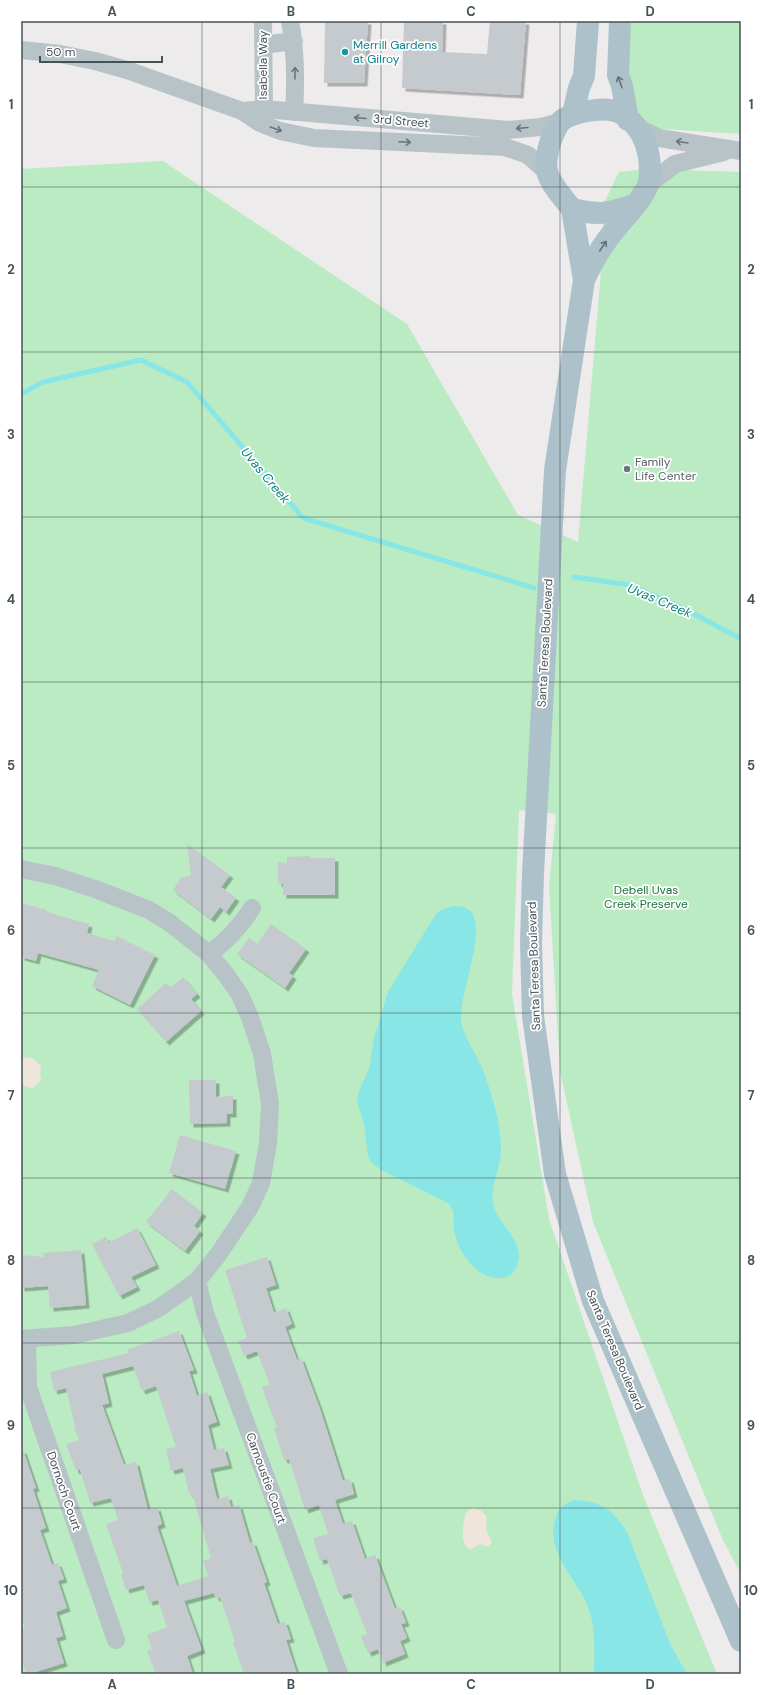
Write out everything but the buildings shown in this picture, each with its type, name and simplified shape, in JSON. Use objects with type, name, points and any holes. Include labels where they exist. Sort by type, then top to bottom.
[{"type":"main road","points":[[567,118],[592,110],[618,111],[633,124],[646,141],[650,157],[649,184],[635,205],[609,213],[592,214],[572,209],[555,188],[547,172],[547,156],[550,145],[567,118],[584,76],[588,21]]},
{"type":"main road","points":[[620,21],[618,75],[633,124]]},
{"type":"main road","name":"Santa Teresa Boulevard","points":[[635,205],[607,240],[594,260],[584,280],[555,470],[532,873],[531,943],[533,1016],[555,1174],[593,1301],[741,1641]]},
{"type":"main road","name":"Santa Teresa Boulevard","points":[[572,209],[584,280]]},
{"type":"street","name":"Isabella Way","points":[[263,21],[264,109]]},
{"type":"street","points":[[290,21],[294,41],[294,112]]},
{"type":"street","points":[[263,45],[294,41]]},
{"type":"street","name":"3rd Street","points":[[21,50],[60,54],[95,61],[127,70],[242,111],[260,123],[280,131],[314,138],[505,147],[528,155],[547,172]]},
{"type":"street","name":"3rd Street","points":[[242,111],[264,109],[508,130],[541,127],[567,118]]},
{"type":"street","points":[[633,124],[659,138],[738,151]]},
{"type":"street","points":[[649,184],[675,164],[706,156],[738,151]]},
{"type":"street","points":[[21,869],[55,876],[95,889],[149,910],[170,923],[208,954],[227,976],[240,995],[250,1017],[263,1059],[270,1104],[268,1143],[261,1183],[250,1207],[218,1255],[197,1282],[159,1308],[128,1323],[74,1335],[24,1339]]},
{"type":"street","points":[[208,954],[233,934],[252,908]]},
{"type":"street","name":"Carnoustie Court","points":[[197,1282],[204,1313],[339,1674]]},
{"type":"street","name":"Dornoch Court","points":[[24,1339],[28,1387],[116,1640]]},
{"type":"green space","points":[[617,21],[741,21],[741,134],[632,127]]},
{"type":"green space","name":"Debell Uvas Creek Preserve","points":[[163,161],[407,324],[518,515],[578,542],[603,247],[603,205],[619,172],[646,169],[741,172],[741,1574],[722,1538],[593,1222],[560,1071],[549,886],[556,814],[519,810],[512,994],[549,1219],[643,1495],[717,1674],[21,1674],[21,169]]},
{"type":"sand","points":[[25,1057],[32,1058],[41,1066],[41,1080],[33,1088],[26,1087],[21,1083],[21,1059]]},
{"type":"sand","points":[[474,1508],[482,1511],[487,1517],[486,1529],[492,1542],[488,1547],[480,1544],[470,1550],[464,1543],[463,1528],[466,1513],[468,1510]]},
{"type":"water","points":[[452,906],[461,906],[466,908],[474,916],[476,928],[472,962],[463,998],[461,1014],[464,1032],[481,1064],[490,1089],[501,1139],[501,1156],[494,1183],[492,1196],[493,1203],[500,1220],[512,1236],[519,1253],[518,1262],[514,1271],[508,1277],[504,1278],[484,1275],[469,1262],[456,1240],[454,1215],[451,1206],[448,1203],[381,1170],[370,1161],[364,1124],[357,1101],[358,1093],[369,1069],[374,1038],[388,992],[434,917],[439,911]]},
{"type":"water","points":[[575,1500],[592,1503],[606,1508],[622,1524],[627,1532],[671,1646],[687,1674],[594,1674],[594,1635],[592,1620],[585,1601],[559,1555],[553,1530],[556,1517],[561,1508]]},
{"type":"waterway","name":"Uvas Creek","points":[[21,394],[43,382],[141,360],[187,382],[303,518],[534,588]]},
{"type":"waterway","name":"Uvas Creek","points":[[574,577],[630,585],[685,609],[741,639]]},
{"type":"place","name":"Merrill Gardens at Gilroy","points":[[345,52]]},
{"type":"place","name":"Family Life Center","points":[[627,469]]}]
